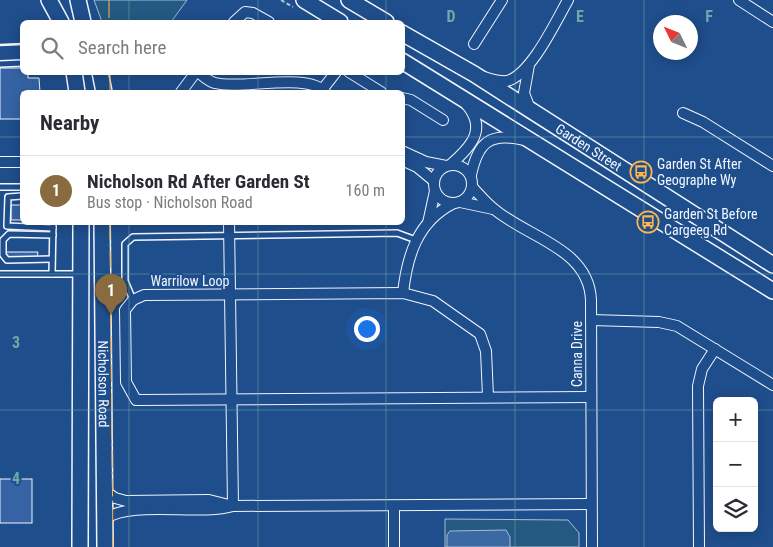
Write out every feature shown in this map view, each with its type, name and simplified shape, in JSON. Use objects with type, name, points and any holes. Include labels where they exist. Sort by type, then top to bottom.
[{"type":"main road","points":[[49,0],[61,20]]},
{"type":"main road","points":[[57,0],[62,20]]},
{"type":"main road","points":[[78,0],[83,20]]},
{"type":"main road","points":[[304,0],[337,20]]},
{"type":"main road","points":[[322,0],[338,20]]},
{"type":"main road","points":[[349,0],[383,20]]},
{"type":"main road","name":"Garden Street","points":[[405,35],[474,74],[773,266]]},
{"type":"main road","name":"Garden Street","points":[[405,63],[460,95],[773,292]]},
{"type":"main road","points":[[74,75],[77,90]]},
{"type":"main road","points":[[93,75],[96,90]]},
{"type":"main road","points":[[101,75],[104,90]]},
{"type":"main road","points":[[704,222],[762,269],[764,276],[760,283]]},
{"type":"main road","name":"Nicholson Road","points":[[80,547],[82,225]]},
{"type":"main road","name":"Nicholson Road","points":[[102,225],[105,547]]},
{"type":"street","points":[[474,44],[502,0]]},
{"type":"street","points":[[474,74],[504,82],[520,74],[529,64],[568,0]]},
{"type":"street","points":[[739,0],[773,22]]},
{"type":"street","points":[[236,20],[245,12],[253,13],[265,20]]},
{"type":"street","points":[[529,64],[524,93],[530,111]]},
{"type":"street","points":[[183,90],[195,75]]},
{"type":"street","points":[[201,75],[211,82],[218,84],[300,83],[318,86],[323,90]]},
{"type":"street","points":[[325,90],[334,75]]},
{"type":"street","points":[[354,75],[378,90]]},
{"type":"street","points":[[428,224],[434,186],[440,169],[466,150],[476,130],[474,116],[460,95]]},
{"type":"street","points":[[405,99],[411,100],[443,120]]},
{"type":"street","points":[[683,113],[702,122],[773,166]]},
{"type":"street","points":[[404,293],[407,262],[416,240],[428,224],[444,209],[457,203],[470,193],[472,187],[471,175],[480,149],[491,139],[505,136],[534,142]]},
{"type":"street","points":[[405,152],[426,162],[462,167],[471,175]]},
{"type":"street","points":[[0,162],[20,162]]},
{"type":"street","points":[[405,162],[416,167],[434,186],[442,200],[457,203]]},
{"type":"street","name":"Canna Drive","points":[[472,187],[494,210],[568,256],[580,267],[591,291],[592,547]]},
{"type":"street","name":"Canna Drive","points":[[457,203],[494,210]]},
{"type":"street","points":[[229,225],[234,506]]},
{"type":"street","name":"Warrilow Loop","points":[[488,396],[486,351],[480,334],[433,301],[404,293],[144,295],[133,300],[126,310],[126,382],[136,400],[488,396],[591,397]]},
{"type":"street","points":[[591,320],[646,321],[669,324],[684,330],[715,348],[773,385]]},
{"type":"street","points":[[699,547],[698,386],[702,369],[715,348]]},
{"type":"street","points":[[105,491],[115,498],[126,501],[209,500],[234,506]]},
{"type":"street","points":[[105,519],[123,512],[209,510],[234,506],[591,504]]},
{"type":"street","points":[[394,506],[394,547]]},
{"type":"lane","points":[[0,64],[20,63]]},
{"type":"lane","points":[[0,187],[20,187]]},
{"type":"lane","points":[[20,196],[8,197],[7,226],[30,225]]},
{"type":"lane","points":[[52,274],[53,225]]},
{"type":"lane","points":[[133,300],[125,281],[125,244],[133,237],[397,233],[416,240]]},
{"type":"lane","points":[[52,259],[7,260],[3,255],[3,240],[8,234],[53,234]]},
{"type":"lane","points":[[0,274],[82,274]]},
{"type":"shaded area","points":[[94,0],[187,0],[172,20],[101,20]]},
{"type":"shaded area","points":[[445,519],[568,520],[579,533],[579,547],[445,547]]},
{"type":"shaded area","points":[[506,530],[510,537],[510,547],[447,547],[447,535],[450,531]]},
{"type":"building","points":[[0,68],[20,68],[20,75],[28,75],[28,78],[39,78],[40,90],[20,90],[20,119],[0,119]]},
{"type":"building","points":[[11,205],[20,205],[20,220],[11,220]]},
{"type":"building","points":[[6,252],[38,252],[37,258],[6,258]]},
{"type":"building","points":[[0,479],[32,479],[32,523],[0,523]]},
{"type":"wall","points":[[0,45],[20,44]]},
{"type":"power","points":[[109,0],[109,20]]},
{"type":"power","points":[[110,75],[110,90]]},
{"type":"power","points":[[110,225],[113,547]]},
{"type":"place","name":"Garden St After Geographe Wy","points":[[641,172]]},
{"type":"place","name":"Garden St Before Cargeeg Rd","points":[[648,222]]},
{"type":"place","name":"Nicholson Rd After Garden St","points":[[111,315]]}]
